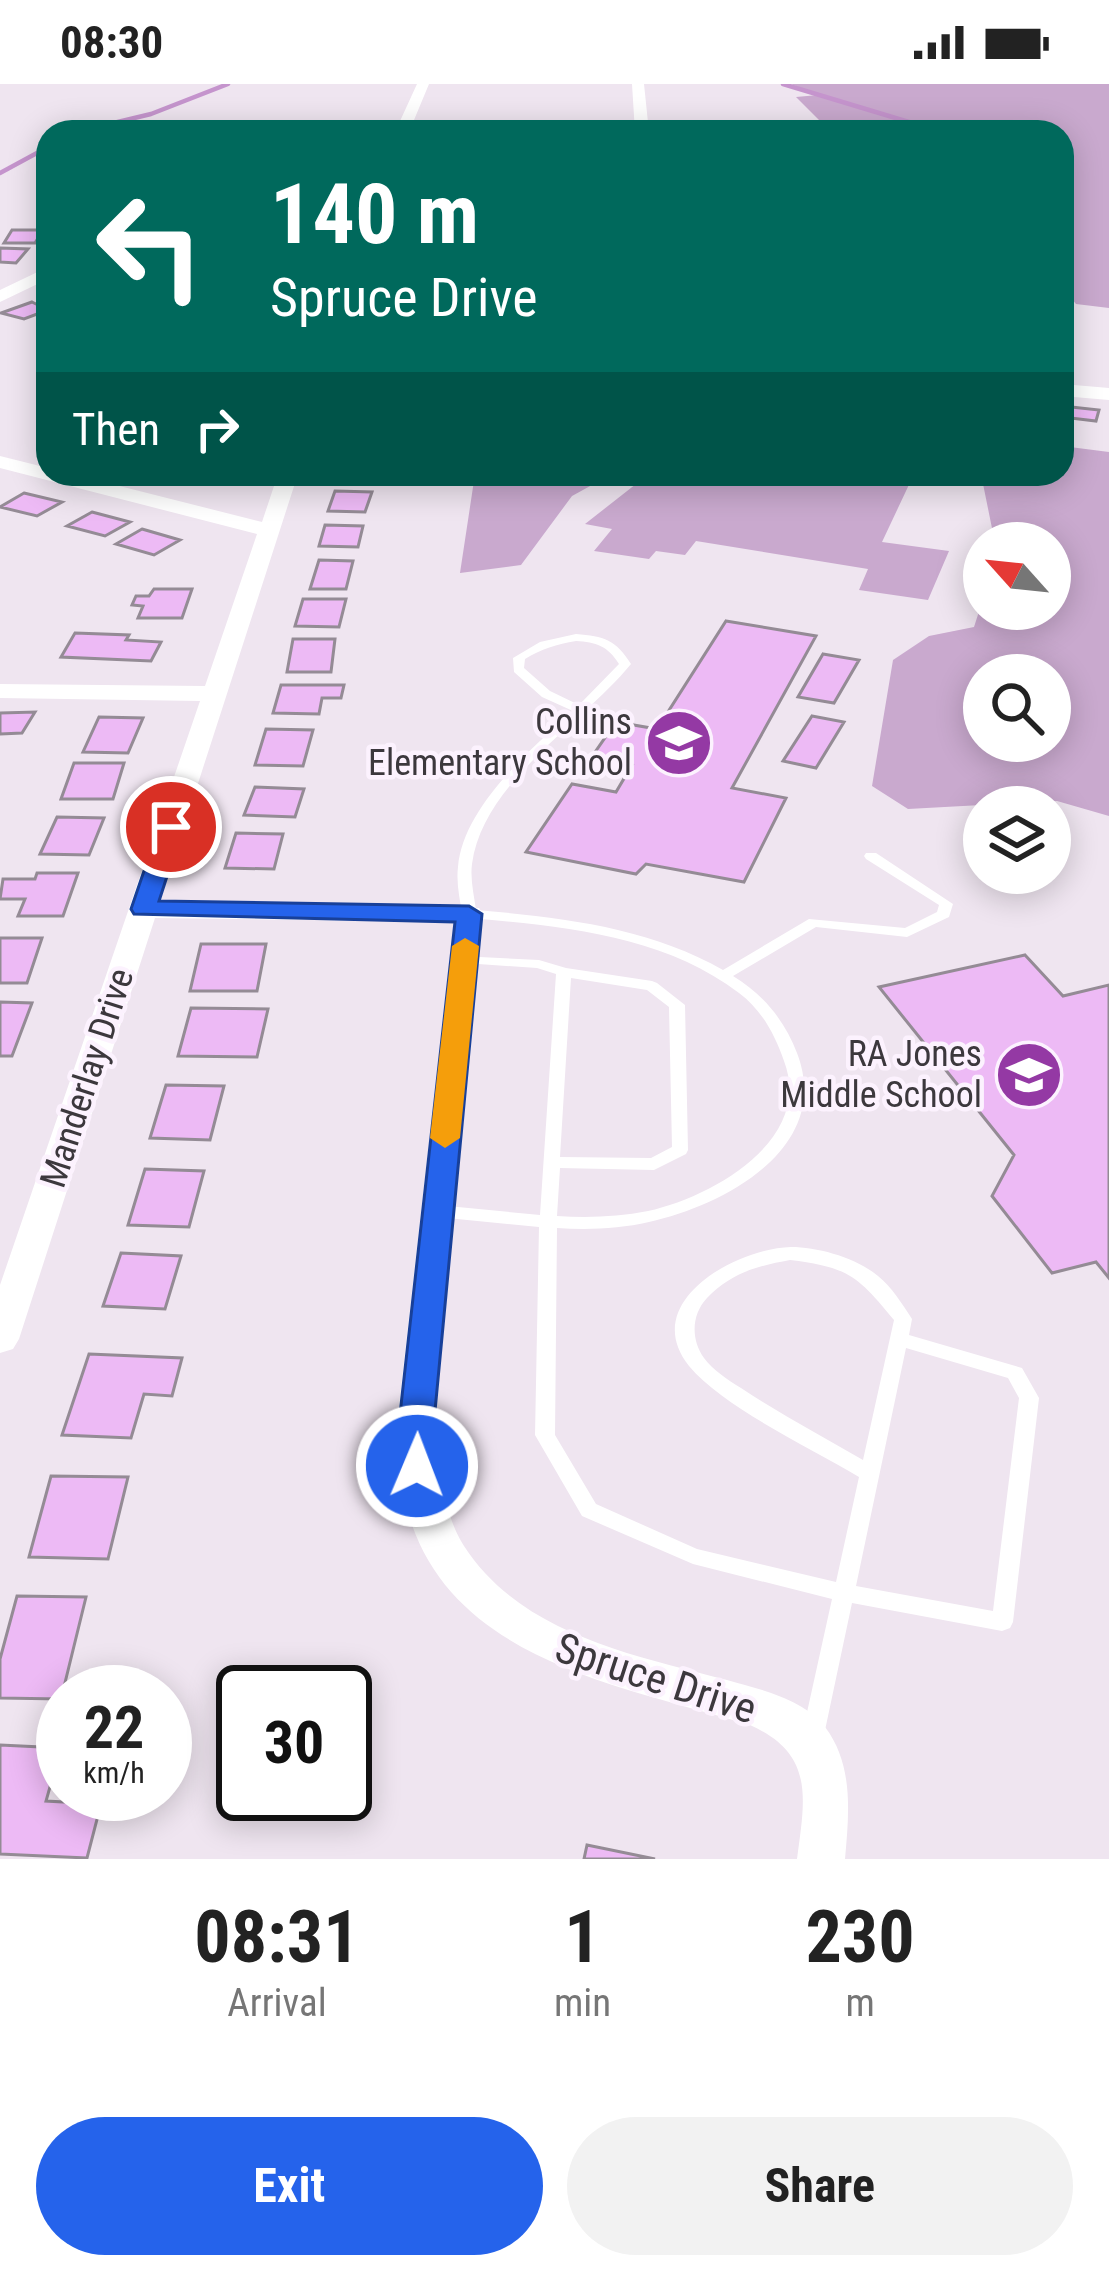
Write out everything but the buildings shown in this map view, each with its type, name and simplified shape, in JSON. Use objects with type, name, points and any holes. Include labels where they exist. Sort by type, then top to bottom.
[{"type":"street","points":[[407,120],[423,84]]},
{"type":"street","points":[[638,84],[641,120]]},
{"type":"street","points":[[0,298],[36,278]]},
{"type":"street","points":[[1074,391],[1109,394]]},
{"type":"street","points":[[0,462],[36,471]]},
{"type":"street","points":[[95,486],[268,530]]},
{"type":"street","name":"Manderlay Drive","points":[[0,1340],[284,486]]},
{"type":"street","points":[[0,691],[215,694]]},
{"type":"street","points":[[144,909],[469,914]]},
{"type":"street","name":"Spruce Drive","points":[[469,914],[437,1211],[417,1466],[429,1521],[458,1572],[488,1604],[560,1651],[760,1709],[811,1743]]},
{"type":"street","points":[[811,1743],[827,1806],[821,1859]]},
{"type":"lane","points":[[437,1211],[548,1219],[644,1218],[704,1201],[758,1168],[786,1132],[799,1097],[795,1057],[775,1024],[744,988],[723,976],[648,942],[601,930],[469,914],[465,862],[481,821],[532,750],[580,710],[625,664],[621,652],[566,638],[531,648],[518,658],[518,669],[528,681],[580,710]]},
{"type":"lane","points":[[723,976],[814,922],[907,933],[944,914],[946,904],[871,856]]},
{"type":"lane","points":[[464,959],[539,964],[652,986],[677,1005],[680,1150],[654,1164],[552,1162]]},
{"type":"lane","points":[[564,972],[548,1219],[544,1435],[589,1510],[693,1556],[844,1593],[1002,1622],[1029,1398],[1015,1372],[898,1339]]},
{"type":"lane","points":[[811,1743],[903,1319],[889,1294],[850,1265],[800,1251],[761,1254],[722,1271],[694,1304],[683,1327],[690,1355],[719,1385],[869,1473]]},
{"type":"shaded area","points":[[791,84],[1109,84],[1109,308],[1074,302],[1074,120],[819,120],[796,97],[818,95]]},
{"type":"shaded area","points":[[1074,448],[1109,452],[1109,816],[1071,805],[1071,786],[963,786],[963,806],[908,809],[872,786],[893,660],[929,636],[963,629],[1071,630],[1071,522],[991,522],[983,486],[1074,486]]},
{"type":"shaded area","points":[[473,486],[590,486],[572,496],[521,565],[460,573]]},
{"type":"shaded area","points":[[633,486],[908,486],[882,542],[949,551],[928,600],[859,590],[868,569],[696,541],[685,555],[656,551],[649,559],[594,551],[612,529],[585,524]]},
{"type":"waterway","points":[[126,120],[228,84]]},
{"type":"waterway","points":[[783,84],[902,120]]},
{"type":"waterway","points":[[0,173],[36,154]]},
{"type":"slow traffic","points":[[445,1138],[465,946]]},
{"type":"place","name":"Collins Elementary School","points":[[679,743]]},
{"type":"place","name":"RA Jones Middle School","points":[[1029,1075]]},
{"type":"route","points":[[171,827],[144,909],[469,914],[416,1432],[417,1466]]}]
